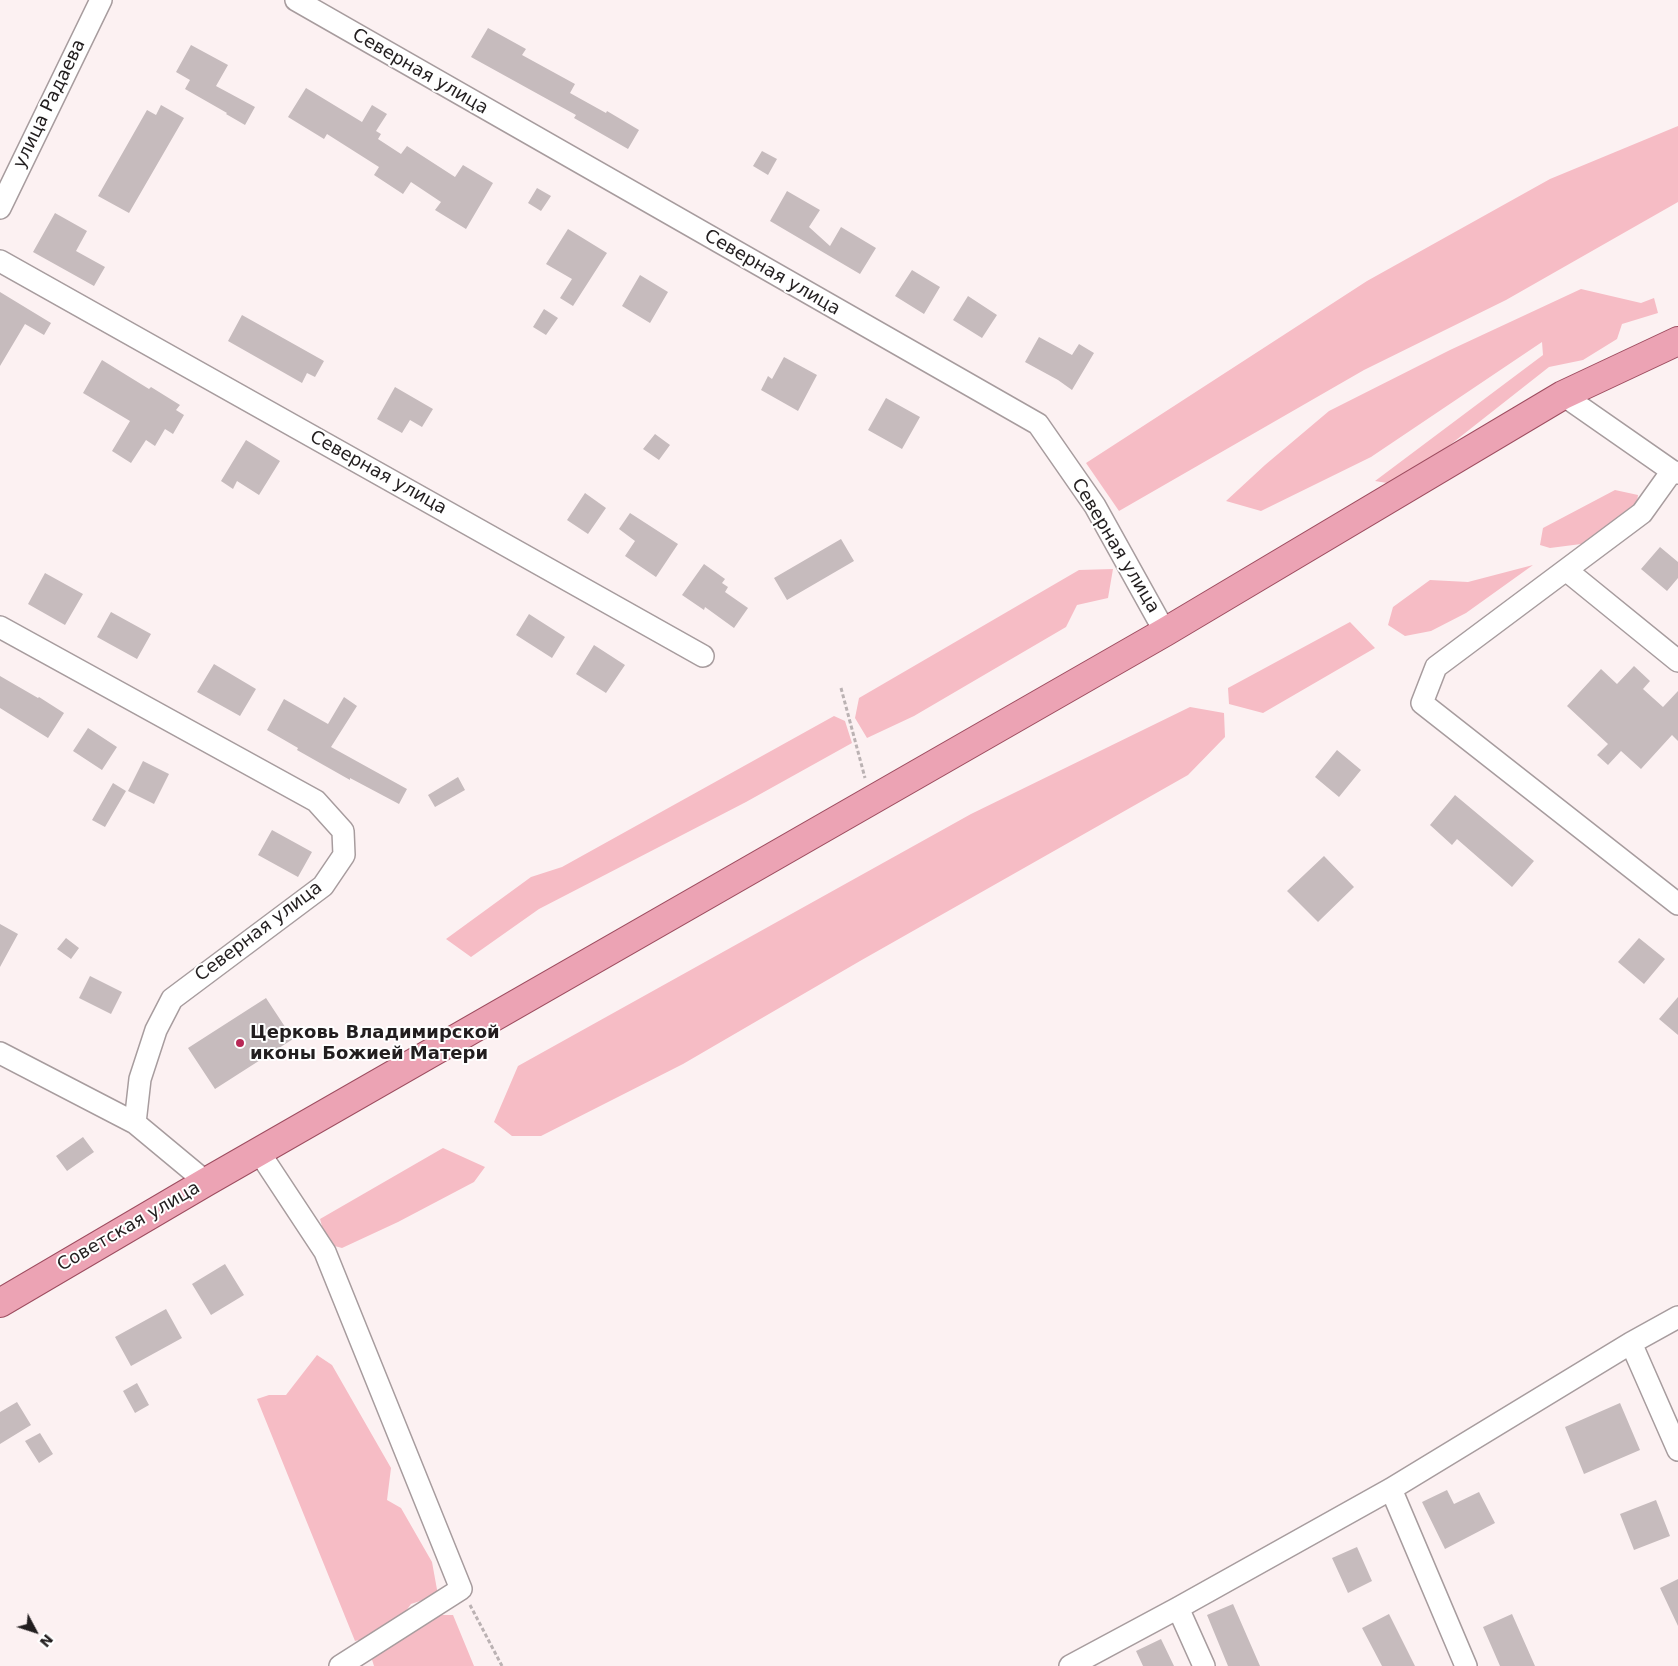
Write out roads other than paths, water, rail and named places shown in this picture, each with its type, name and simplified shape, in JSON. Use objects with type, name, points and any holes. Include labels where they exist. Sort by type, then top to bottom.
[{"type":"main road","name":"Советская улица","points":[[0,1303],[206,1182],[1165,632],[1563,395],[1678,341]]},
{"type":"street","name":"улица Радаева","points":[[0,208],[101,0]]},
{"type":"street","name":"Северная улица","points":[[296,0],[1038,424],[1095,506],[1165,632]]},
{"type":"street","name":"Северная улица","points":[[0,261],[703,656]]},
{"type":"street","points":[[1563,395],[1675,472],[1642,513],[1436,667],[1422,703],[1678,904]]},
{"type":"street","points":[[1566,570],[1678,661]]},
{"type":"street","name":"Северная улица","points":[[0,627],[316,801],[343,832],[344,855],[323,886],[172,999],[156,1030],[140,1079],[135,1123]]},
{"type":"street","points":[[0,1053],[135,1123],[206,1182]]},
{"type":"street","points":[[259,1152],[325,1252],[461,1589],[340,1666]]},
{"type":"street","points":[[1070,1666],[1391,1489],[1631,1343],[1678,1317]]},
{"type":"street","points":[[1631,1343],[1678,1450]]},
{"type":"street","points":[[1391,1489],[1466,1666]]},
{"type":"street","points":[[1178,1608],[1204,1666]]},
{"type":"place","name":"Церковь Владимирской иконы Божией Матери","points":[[240,1043]]}]
